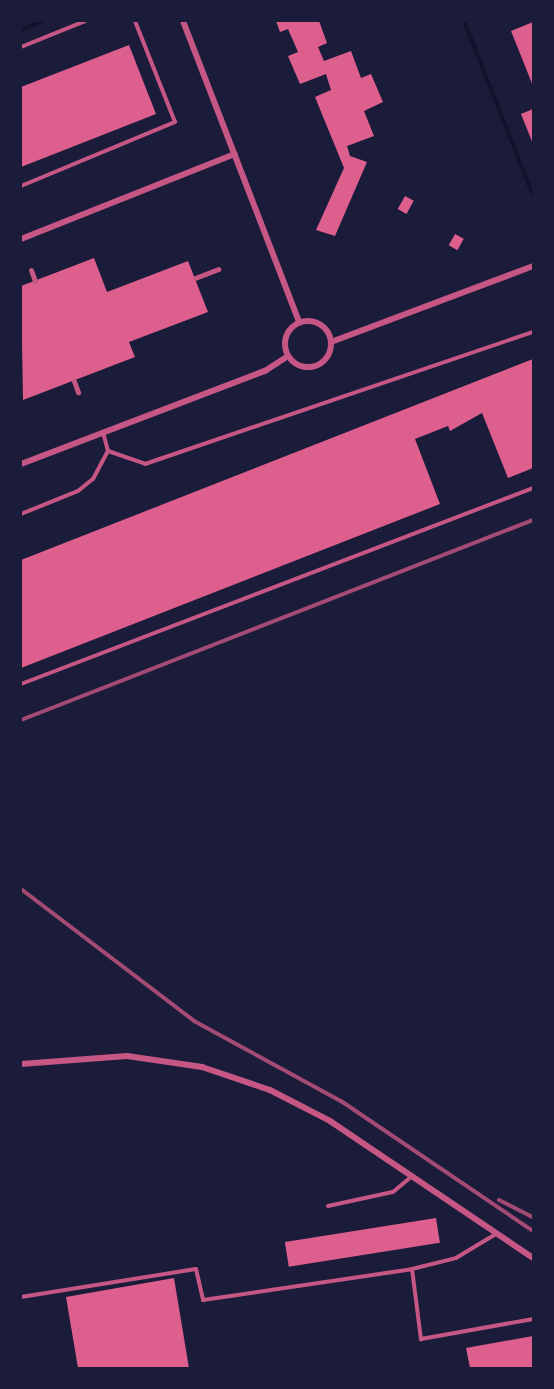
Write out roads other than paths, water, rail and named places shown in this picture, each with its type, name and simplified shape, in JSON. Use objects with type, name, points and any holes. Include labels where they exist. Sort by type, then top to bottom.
[{"type":"street","points":[[183,21],[299,322]]},
{"type":"street","points":[[21,238],[235,154]]},
{"type":"street","points":[[331,342],[533,266]]},
{"type":"street","points":[[195,278],[218,269]]},
{"type":"street","points":[[31,270],[35,281]]},
{"type":"street","points":[[299,322],[318,323],[331,342],[328,356],[318,365],[304,367],[288,356],[287,333],[299,322]]},
{"type":"street","points":[[21,464],[102,431],[265,371],[288,356]]},
{"type":"street","points":[[74,381],[78,392]]},
{"type":"street","points":[[21,1064],[128,1056],[202,1067],[270,1090],[320,1115],[533,1258]]},
{"type":"lane","points":[[21,47],[85,21]]},
{"type":"lane","points":[[21,186],[175,122],[135,21]]},
{"type":"lane","points":[[108,451],[145,464],[533,332]]},
{"type":"lane","points":[[21,514],[78,491],[93,479],[108,451],[102,431]]},
{"type":"lane","points":[[21,684],[533,488]]},
{"type":"lane","points":[[328,1206],[393,1192],[412,1176]]},
{"type":"lane","points":[[21,1297],[196,1269],[204,1300],[412,1269],[456,1258],[497,1233]]},
{"type":"lane","points":[[412,1269],[421,1339],[533,1319]]},
{"type":"waterway","points":[[21,30],[43,21]]},
{"type":"waterway","points":[[464,21],[533,195]]},
{"type":"railway","points":[[21,720],[533,520]]},
{"type":"railway","points":[[21,889],[194,1021],[341,1101],[533,1231]]},
{"type":"railway","points":[[499,1200],[533,1217]]}]
